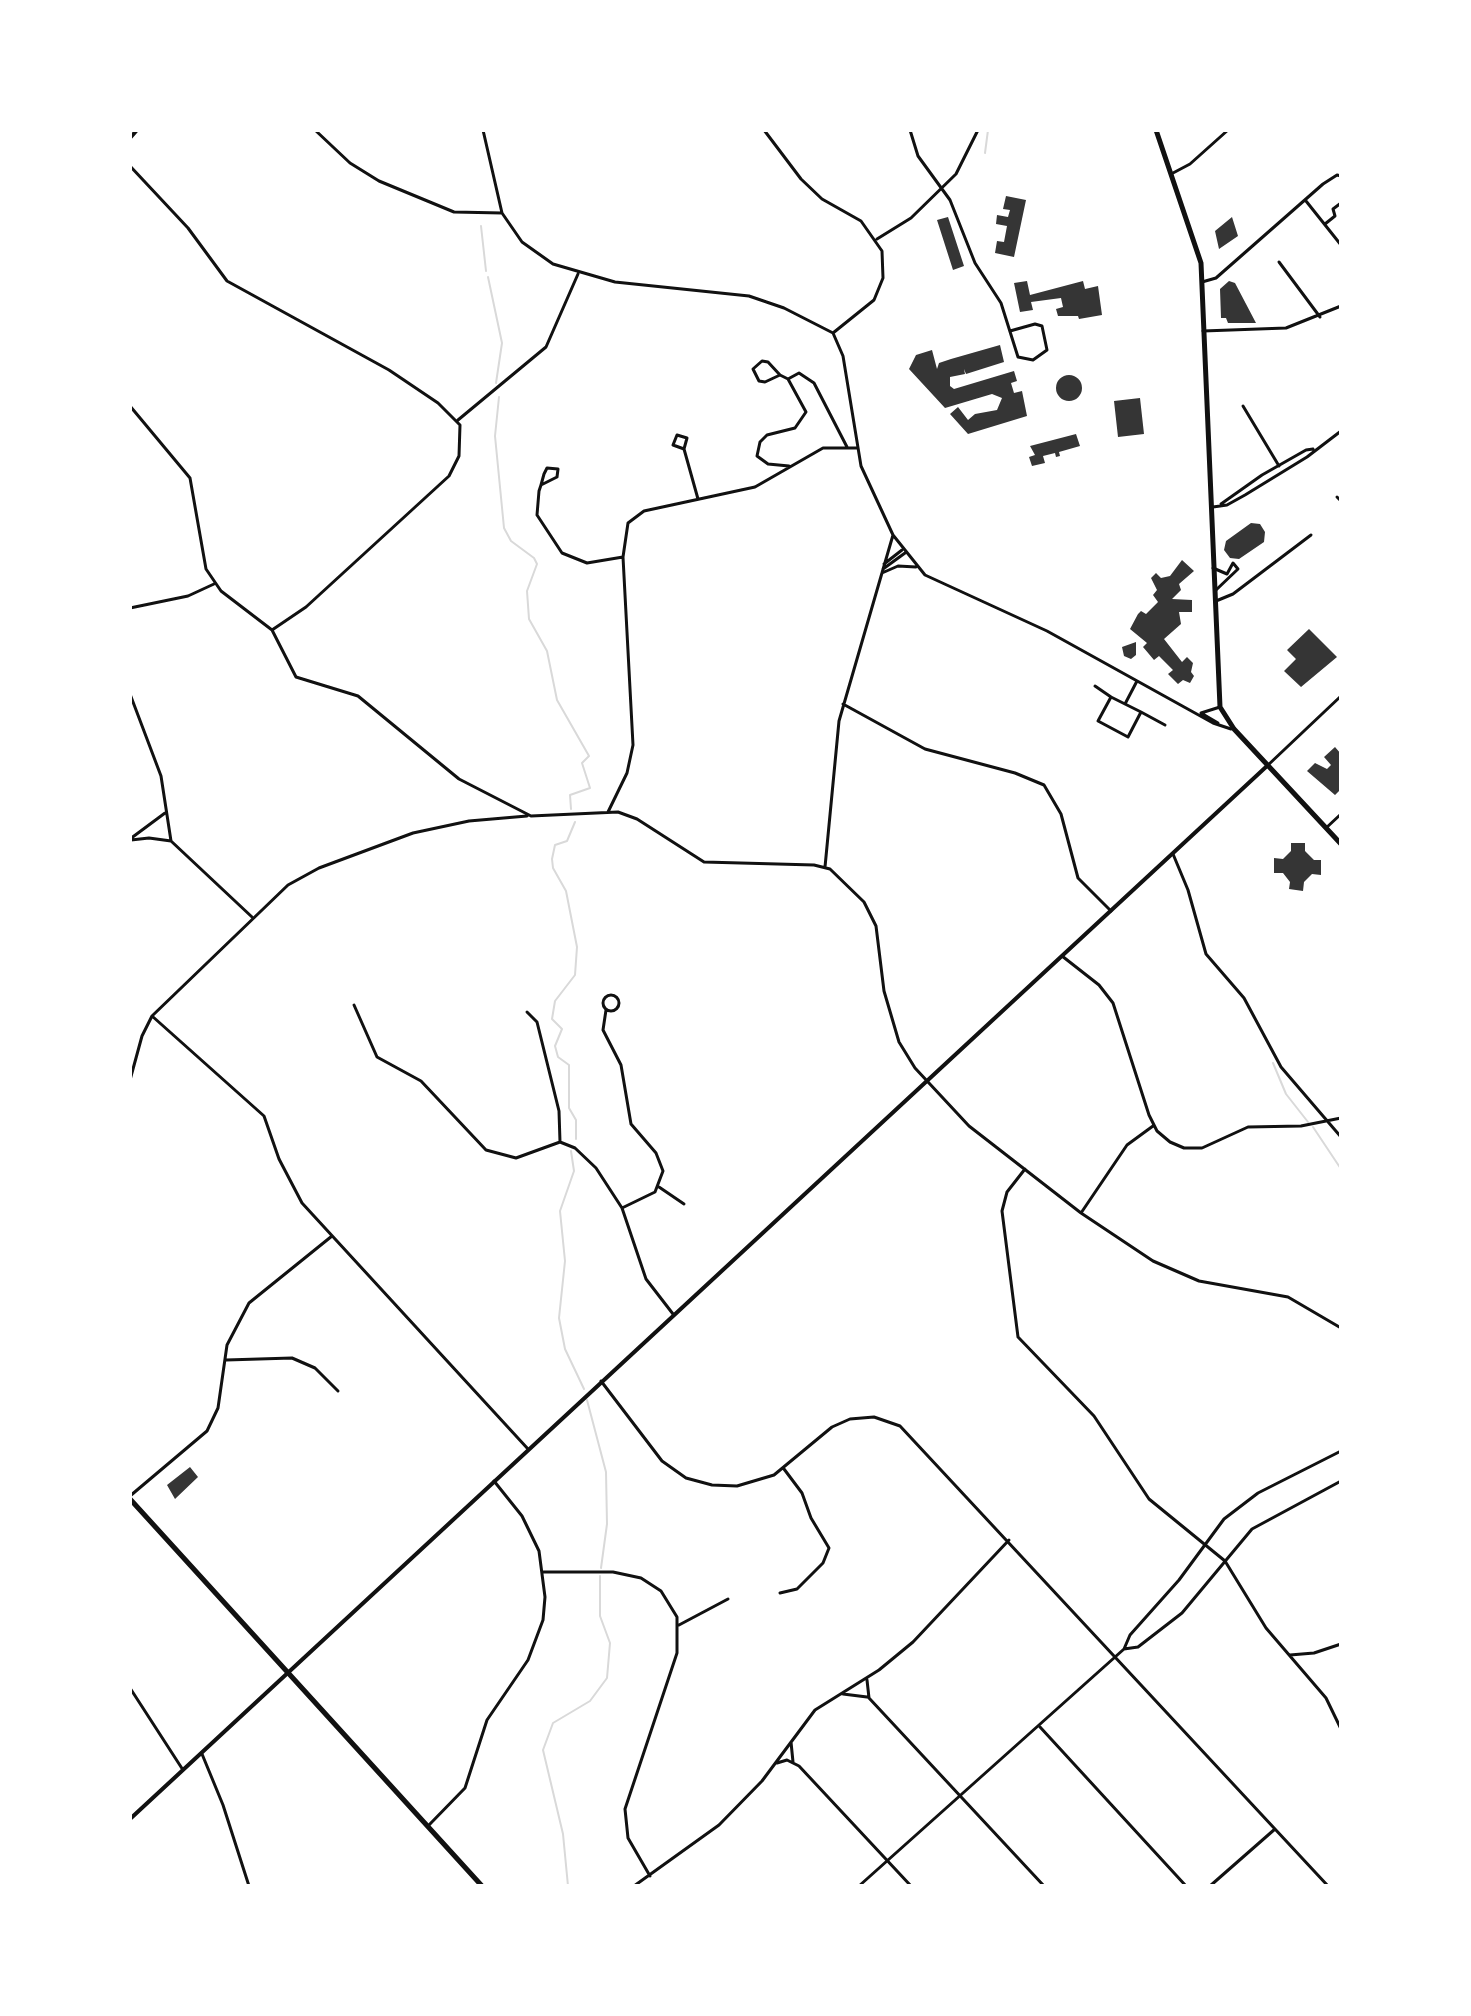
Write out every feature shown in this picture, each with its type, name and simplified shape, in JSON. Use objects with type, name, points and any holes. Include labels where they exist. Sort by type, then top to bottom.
[{"type":"main road","points":[[1156,130],[1198,252],[1202,282],[1207,463],[1220,707],[1240,736],[1341,844]]},
{"type":"main road","points":[[130,1497],[482,1886]]},
{"type":"street","points":[[130,138],[137,130]]},
{"type":"street","points":[[315,130],[350,163],[379,181],[454,212],[502,213]]},
{"type":"street","points":[[483,130],[502,213],[531,250],[578,274],[615,282],[749,296],[784,308],[833,333],[843,356],[856,448],[869,487],[893,535],[925,575],[1047,631],[1219,724],[1234,729]]},
{"type":"street","points":[[764,130],[780,155],[807,186],[830,204],[861,221],[877,239],[884,265],[879,291],[866,309],[833,333]]},
{"type":"street","points":[[910,130],[918,156],[956,212],[975,263],[1001,303],[1018,357],[1033,360],[1047,350],[1042,326],[1035,324],[1010,331]]},
{"type":"street","points":[[877,239],[911,218],[942,189],[967,159],[978,130]]},
{"type":"street","points":[[1173,173],[1190,164],[1228,130]]},
{"type":"street","points":[[130,166],[188,228],[227,281],[389,370],[458,420],[461,448],[449,476],[306,607],[272,630]]},
{"type":"street","points":[[1202,282],[1216,278],[1332,177],[1341,176]]},
{"type":"street","points":[[1305,200],[1341,245]]},
{"type":"street","points":[[1325,224],[1335,216],[1333,209],[1341,203]]},
{"type":"street","points":[[1279,262],[1320,317]]},
{"type":"street","points":[[458,420],[546,347],[578,274]]},
{"type":"street","points":[[1203,331],[1267,331],[1320,317],[1341,306]]},
{"type":"street","points":[[780,375],[765,382],[759,381],[753,369],[756,364],[768,362],[788,379],[806,412],[795,428],[767,435],[760,442],[757,456],[764,463],[790,467]]},
{"type":"street","points":[[788,379],[799,373],[814,383],[847,447]]},
{"type":"street","points":[[130,406],[190,478],[202,559],[215,583],[272,630],[296,677],[358,696],[459,779],[531,816]]},
{"type":"street","points":[[1243,406],[1279,466]]},
{"type":"street","points":[[1221,504],[1227,505],[1245,495],[1307,457],[1313,449],[1341,431]]},
{"type":"street","points":[[608,812],[627,773],[633,745],[623,557],[625,531],[635,516],[755,487],[823,448],[856,448]]},
{"type":"street","points":[[684,449],[698,499]]},
{"type":"street","points":[[1209,508],[1221,504],[1262,475],[1306,450],[1313,449]]},
{"type":"street","points":[[541,485],[557,477],[558,469],[547,468],[541,485],[538,520],[562,553],[587,563],[623,557]]},
{"type":"street","points":[[1262,475],[1266,482]]},
{"type":"street","points":[[1241,489],[1245,495]]},
{"type":"street","points":[[825,867],[834,745],[843,704],[893,535]]},
{"type":"street","points":[[1214,597],[1233,594],[1311,535]]},
{"type":"street","points":[[883,569],[904,551]]},
{"type":"street","points":[[1213,568],[1227,574],[1230,564],[1238,569],[1223,579],[1214,597]]},
{"type":"street","points":[[883,569],[898,566],[917,568]]},
{"type":"street","points":[[130,608],[188,596],[215,583]]},
{"type":"street","points":[[1125,704],[1138,680]]},
{"type":"street","points":[[1095,686],[1165,725]]},
{"type":"street","points":[[130,694],[161,776],[171,841]]},
{"type":"street","points":[[130,1819],[1341,696]]},
{"type":"street","points":[[1111,697],[1098,721],[1128,737],[1141,712]]},
{"type":"street","points":[[843,704],[925,749],[1015,773],[1044,785],[1061,814],[1078,878],[1111,911]]},
{"type":"street","points":[[1201,713],[1220,707]]},
{"type":"street","points":[[130,840],[159,820],[166,811]]},
{"type":"street","points":[[130,1080],[152,1016],[252,917],[300,878],[371,848],[444,825],[608,812],[637,819],[704,862],[825,867],[855,891],[871,915],[878,936],[884,991],[893,1027],[907,1056],[969,1126],[1081,1213],[1168,1269],[1226,1288],[1288,1297],[1341,1328]]},
{"type":"street","points":[[1326,828],[1341,814]]},
{"type":"street","points":[[130,840],[149,838],[171,841],[252,917]]},
{"type":"street","points":[[1173,854],[1188,890],[1206,954],[1244,998],[1281,1067],[1332,1122],[1341,1137]]},
{"type":"street","points":[[1062,956],[1099,985],[1113,1003],[1153,1126],[1170,1142],[1195,1149],[1248,1127],[1332,1122],[1341,1118]]},
{"type":"street","points":[[354,1005],[377,1057],[421,1081],[486,1150],[516,1158],[560,1142],[575,1148],[596,1168],[622,1208],[646,1279],[673,1314]]},
{"type":"street","points":[[606,1010],[603,1030],[621,1065],[631,1124],[661,1163],[659,1187],[651,1196],[622,1208]]},
{"type":"street","points":[[527,1012],[537,1022],[559,1111],[560,1142]]},
{"type":"street","points":[[152,1016],[264,1116],[295,1192],[528,1449]]},
{"type":"street","points":[[1081,1213],[1127,1145],[1153,1126]]},
{"type":"street","points":[[1025,1169],[1007,1192],[1002,1211],[1015,1328],[1023,1344],[1098,1422],[1149,1499],[1225,1561],[1266,1628],[1326,1698],[1341,1729]]},
{"type":"street","points":[[659,1187],[684,1204]]},
{"type":"street","points":[[130,1497],[207,1431],[218,1408],[224,1360],[232,1330],[249,1303],[332,1236]]},
{"type":"street","points":[[224,1360],[274,1355],[292,1358],[315,1368],[338,1391]]},
{"type":"street","points":[[601,1381],[654,1453],[686,1478],[712,1485],[737,1486],[762,1481],[784,1469],[839,1423],[862,1417],[886,1420],[911,1435],[1328,1886]]},
{"type":"street","points":[[859,1886],[1124,1649],[1130,1635],[1179,1580],[1224,1519],[1248,1499],[1341,1451]]},
{"type":"street","points":[[780,1593],[797,1589],[823,1563],[829,1548],[811,1518],[802,1493],[784,1469]]},
{"type":"street","points":[[428,1826],[465,1788],[487,1720],[533,1649],[545,1610],[539,1551],[528,1526],[494,1481]]},
{"type":"street","points":[[1124,1649],[1138,1647],[1173,1622],[1243,1538],[1263,1521],[1341,1481]]},
{"type":"street","points":[[634,1886],[719,1825],[775,1764],[815,1710],[867,1677],[924,1632],[1009,1540]]},
{"type":"street","points":[[543,1572],[613,1572],[641,1578],[666,1597],[679,1625],[677,1653],[625,1809],[628,1838],[650,1876]]},
{"type":"street","points":[[679,1625],[691,1622],[728,1599]]},
{"type":"street","points":[[1288,1655],[1314,1653],[1341,1644]]},
{"type":"street","points":[[867,1677],[869,1698],[1044,1886]]},
{"type":"street","points":[[130,1688],[183,1770]]},
{"type":"street","points":[[839,1694],[869,1698]]},
{"type":"street","points":[[1039,1726],[1186,1886]]},
{"type":"street","points":[[791,1742],[793,1762],[911,1886]]},
{"type":"street","points":[[201,1753],[223,1805],[249,1886]]},
{"type":"street","points":[[775,1764],[793,1762]]},
{"type":"street","points":[[1210,1886],[1275,1829]]},
{"type":"building","points":[[1006,196],[1026,200],[1014,257],[995,253],[997,241],[1004,242],[1007,226],[996,224],[997,215],[1008,217],[1010,210],[1003,209]]},
{"type":"building","points":[[948,217],[964,266],[953,270],[937,220]]},
{"type":"building","points":[[1232,217],[1238,236],[1219,249],[1215,231]]},
{"type":"building","points":[[1027,281],[1030,295],[1083,281],[1085,289],[1098,286],[1102,315],[1079,319],[1078,316],[1058,316],[1056,309],[1063,307],[1061,298],[1031,302],[1033,310],[1020,312],[1014,283]]},
{"type":"building","points":[[1229,281],[1235,283],[1256,323],[1228,323],[1226,318],[1221,318],[1220,289]]},
{"type":"building","points":[[1000,345],[1004,362],[966,374],[964,369],[965,374],[950,377],[950,386],[954,389],[1014,371],[1017,381],[1011,383],[1014,393],[1022,391],[1027,416],[968,434],[950,414],[958,407],[968,420],[975,414],[997,410],[1002,398],[992,394],[945,408],[909,369],[916,355],[932,350],[937,369],[939,363]]},
{"type":"building","points":[[1069,375],[1078,379],[1082,388],[1078,397],[1069,401],[1060,397],[1056,388],[1060,379]]},
{"type":"building","points":[[1140,398],[1144,434],[1118,437],[1114,401]]},
{"type":"building","points":[[1076,434],[1080,446],[1059,452],[1060,456],[1056,457],[1055,453],[1043,456],[1045,463],[1032,466],[1029,457],[1035,455],[1030,446]]},
{"type":"building","points":[[1251,523],[1260,524],[1265,532],[1264,542],[1239,559],[1230,558],[1224,550],[1226,541]]},
{"type":"building","points":[[1182,560],[1194,571],[1179,584],[1181,590],[1172,599],[1192,600],[1192,612],[1179,612],[1181,624],[1164,639],[1182,662],[1187,657],[1193,663],[1191,672],[1194,676],[1190,683],[1183,680],[1178,684],[1168,674],[1173,670],[1159,656],[1154,660],[1143,647],[1147,643],[1130,629],[1141,611],[1146,614],[1158,602],[1153,595],[1157,590],[1151,578],[1156,573],[1161,578],[1170,576]]},
{"type":"building","points":[[1309,629],[1337,657],[1301,687],[1284,671],[1296,659],[1287,650]]},
{"type":"building","points":[[1136,642],[1136,655],[1131,659],[1124,656],[1122,647]]},
{"type":"building","points":[[1335,747],[1341,754],[1341,789],[1335,795],[1307,771],[1315,763],[1327,769],[1331,765],[1324,757]]},
{"type":"building","points":[[1291,843],[1305,843],[1305,851],[1314,860],[1321,860],[1321,875],[1312,874],[1304,882],[1303,891],[1289,889],[1290,882],[1283,873],[1274,873],[1274,858],[1283,859],[1291,851]]},
{"type":"building","points":[[190,1467],[198,1477],[175,1499],[167,1485]]},
{"type":"waterway","points":[[985,153],[988,130]]},
{"type":"waterway","points":[[481,226],[486,271]]},
{"type":"waterway","points":[[488,277],[502,343],[496,383]]},
{"type":"waterway","points":[[499,397],[495,436],[504,528],[511,541],[534,558],[537,564],[527,591],[529,619],[547,651],[557,700],[589,756],[582,763],[590,788],[570,795],[571,809]]},
{"type":"waterway","points":[[575,822],[567,841],[555,845],[552,859],[553,868],[566,891],[577,947],[575,975],[555,1001],[552,1019],[562,1029],[555,1046],[558,1057],[569,1065],[569,1108],[576,1120],[576,1139]]},
{"type":"waterway","points":[[1273,1063],[1286,1094],[1308,1122]]},
{"type":"waterway","points":[[1313,1127],[1341,1169]]},
{"type":"waterway","points":[[571,1151],[574,1171],[560,1211],[565,1261],[559,1318],[565,1349],[584,1389]]},
{"type":"waterway","points":[[587,1400],[606,1472],[607,1524],[601,1568]]},
{"type":"waterway","points":[[568,1886],[563,1834],[543,1750],[553,1723],[590,1701],[607,1678],[610,1643],[600,1616],[600,1576]]}]
